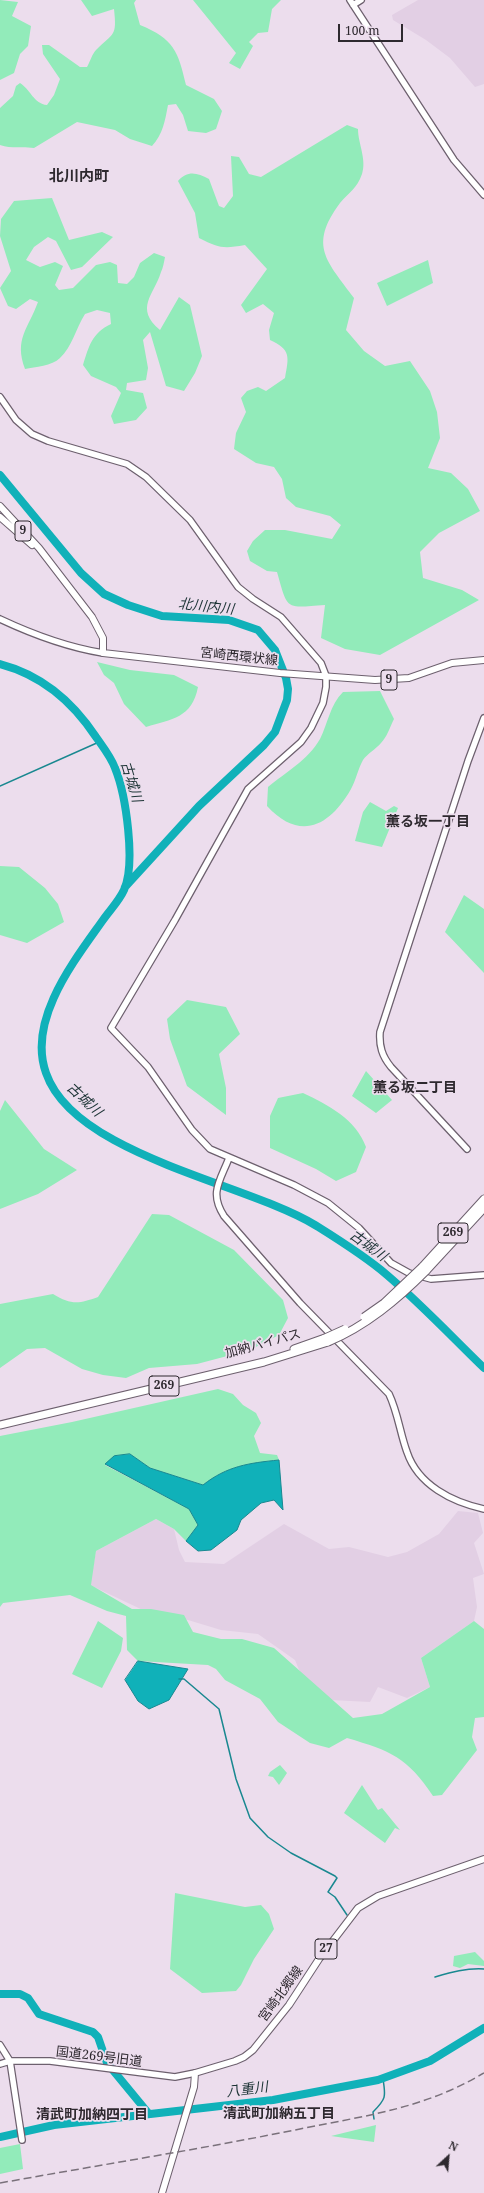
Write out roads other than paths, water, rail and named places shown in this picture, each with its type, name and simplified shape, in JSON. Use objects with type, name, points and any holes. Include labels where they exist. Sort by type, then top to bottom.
[{"type":"highway","name":"加納バイパス","points":[[424,1269],[484,1199]]},
{"type":"highway","name":"加納バイパス","points":[[0,1425],[270,1361],[357,1327],[383,1311],[484,1208]]},
{"type":"highway","name":"加納バイパス","points":[[0,1420],[263,1358],[326,1340]]},
{"type":"main road","name":"9","points":[[0,506],[46,557],[92,617],[103,638],[103,653]]},
{"type":"main road","name":"9","points":[[0,517],[46,557]]},
{"type":"main road","name":"宮崎西環状線","points":[[103,653],[280,672],[375,680],[409,678],[452,663],[484,660]]},
{"type":"main road","name":"宮崎北郷線","points":[[195,2073],[235,2061],[244,2057],[252,2050],[289,2005],[334,1939],[363,1905],[378,1896],[484,1859]]},
{"type":"main road","points":[[162,2193],[191,2096],[195,2073]]},
{"type":"street","points":[[361,0],[352,2],[454,160],[484,195]]},
{"type":"street","points":[[0,397],[16,420],[32,434],[48,441],[127,464],[146,477],[190,520],[238,587],[253,599],[281,617],[321,663],[326,676],[325,694],[311,728],[301,742],[248,789],[172,926],[111,1028],[148,1067],[205,1146],[229,1158],[294,1185],[328,1203],[359,1228],[392,1263],[410,1273],[431,1279],[484,1275]]},
{"type":"street","points":[[0,619],[42,638],[83,650],[103,653]]},
{"type":"street","points":[[467,1149],[391,1067],[382,1052],[380,1043],[382,1026],[468,761],[484,718]]},
{"type":"street","points":[[229,1158],[216,1191],[218,1206],[228,1220],[310,1313],[389,1394],[395,1406],[406,1451],[413,1468],[437,1490],[449,1498],[484,1510]]},
{"type":"street","points":[[0,2045],[10,2061],[22,2139]]},
{"type":"street","name":"国道269号旧道","points":[[0,2064],[10,2061],[50,2061],[176,2077],[195,2073]]},
{"type":"water","points":[[130,1454],[150,1468],[203,1485],[221,1474],[239,1466],[279,1460],[283,1510],[274,1500],[261,1503],[241,1520],[237,1530],[211,1550],[198,1551],[186,1541],[198,1525],[189,1509],[105,1464],[114,1456]]},
{"type":"water","points":[[138,1661],[188,1669],[169,1700],[149,1709],[138,1701],[125,1680]]},
{"type":"waterway","name":"北川内川","points":[[0,475],[81,573],[104,594],[128,605],[162,616],[229,620],[258,630],[275,650],[286,678],[288,689],[287,700],[275,732],[264,745],[199,806],[125,887]]},
{"type":"waterway","name":"古城川","points":[[0,664],[29,675],[43,683],[67,701],[77,712],[104,748],[113,764],[119,780],[126,812],[129,864],[128,878],[124,890],[67,972],[56,992],[48,1012],[43,1032],[42,1053],[46,1073],[63,1101],[90,1125],[125,1146],[165,1164],[285,1210],[333,1236],[379,1268],[400,1286],[484,1368]]},
{"type":"waterway","points":[[0,786],[99,742]]},
{"type":"waterway","points":[[179,1679],[184,1679],[219,1709],[236,1779],[250,1818],[268,1837],[291,1853],[335,1876],[337,1878],[328,1892],[335,1897],[347,1915]]},
{"type":"waterway","points":[[435,1977],[465,1970],[484,1969]]},
{"type":"waterway","points":[[0,1994],[20,1994],[28,1998],[39,2014],[93,2032],[98,2037],[107,2063],[149,2114]]},
{"type":"waterway","name":"八重川","points":[[0,2137],[54,2125],[273,2100],[378,2080],[430,2061],[484,2028]]},
{"type":"waterway","points":[[374,2119],[373,2112],[383,2101],[385,2094],[383,2079]]},
{"type":"railway","points":[[0,2183],[372,2115],[417,2103],[439,2095],[484,2073]]},
{"type":"district","name":"北川内町","points":[[79,177]]},
{"type":"district","name":"薫る坂一丁目","points":[[428,822]]},
{"type":"district","name":"薫る坂二丁目","points":[[415,1088]]},
{"type":"district","name":"清武町加納五丁目","points":[[279,2114]]},
{"type":"district","name":"清武町加納四丁目","points":[[92,2115]]}]
